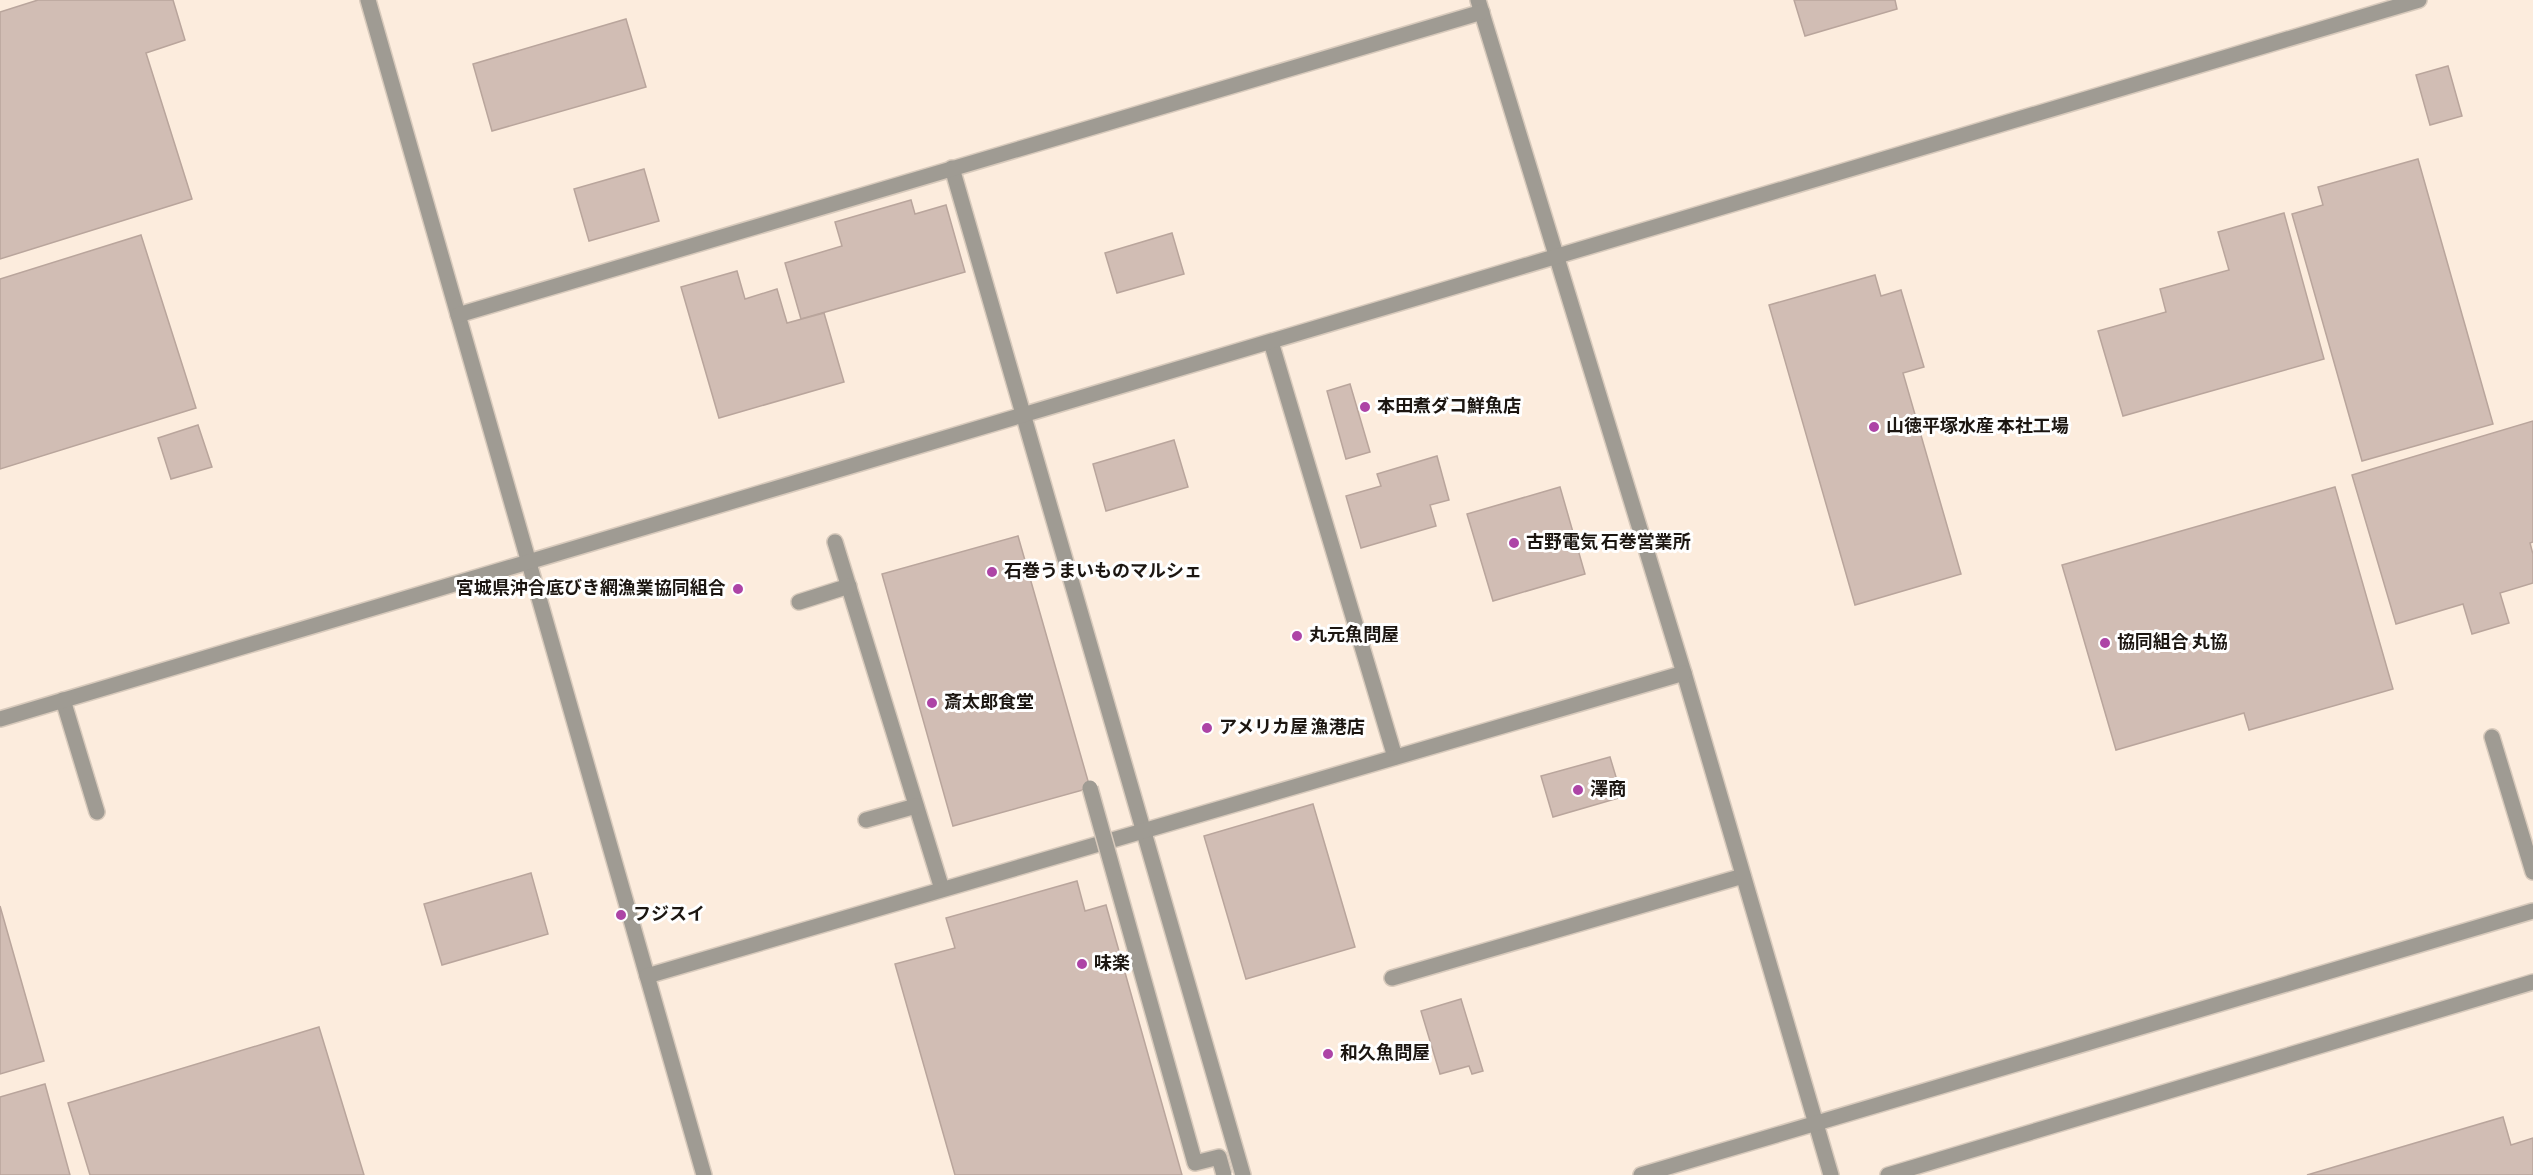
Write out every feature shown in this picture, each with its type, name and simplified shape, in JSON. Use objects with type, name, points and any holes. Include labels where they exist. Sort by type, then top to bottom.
[{"type":"street","points":[[368,0],[704,1175]]},
{"type":"street","points":[[1,714],[63,700],[2419,0]]},
{"type":"street","points":[[458,315],[952,168],[1480,6],[1684,673],[1831,1175]]},
{"type":"street","points":[[952,168],[1243,1175]]},
{"type":"street","points":[[1271,342],[1395,757]]},
{"type":"street","points":[[835,542],[942,889]]},
{"type":"street","points":[[799,602],[849,586]]},
{"type":"street","points":[[647,976],[1684,673]]},
{"type":"street","points":[[63,700],[97,812]]},
{"type":"street","points":[[2492,737],[2533,872]]},
{"type":"street","points":[[1090,788],[1195,1163],[1219,1156],[1224,1175]]},
{"type":"street","points":[[866,820],[916,806]]},
{"type":"street","points":[[1392,978],[1743,876]]},
{"type":"street","points":[[1641,1175],[2533,911]]},
{"type":"street","points":[[1888,1175],[2533,982]]},
{"type":"building","points":[[38,0],[173,0],[185,40],[146,53],[192,199],[0,259],[0,12]]},
{"type":"building","points":[[1794,0],[1895,0],[1897,9],[1805,36]]},
{"type":"building","points":[[626,19],[646,87],[492,131],[473,64]]},
{"type":"building","points":[[2448,66],[2462,116],[2430,125],[2416,75]]},
{"type":"building","points":[[2418,159],[2493,424],[2362,461],[2292,214],[2323,205],[2318,187]]},
{"type":"building","points":[[644,169],[659,221],[589,241],[574,189]]},
{"type":"building","points":[[911,200],[915,214],[946,205],[965,272],[801,319],[785,263],[842,246],[835,222]]},
{"type":"building","points":[[2284,213],[2324,359],[2123,416],[2098,331],[2166,312],[2160,289],[2229,270],[2218,232]]},
{"type":"building","points":[[1172,233],[1184,274],[1117,293],[1105,253]]},
{"type":"building","points":[[141,235],[196,408],[0,469],[0,279]]},
{"type":"building","points":[[737,271],[745,299],[777,289],[787,323],[824,313],[844,382],[719,418],[681,287]]},
{"type":"building","points":[[1875,275],[1881,296],[1901,290],[1924,367],[1903,373],[1961,574],[1855,605],[1769,305]]},
{"type":"building","points":[[1350,384],[1370,452],[1346,459],[1327,391]]},
{"type":"building","points":[[2533,421],[2533,542],[2530,543],[2533,554],[2533,583],[2500,593],[2509,623],[2472,634],[2463,604],[2396,624],[2352,475]]},
{"type":"building","points":[[198,425],[212,467],[171,479],[158,438]]},
{"type":"building","points":[[1174,440],[1188,487],[1106,511],[1093,464]]},
{"type":"building","points":[[1437,456],[1449,500],[1430,505],[1436,526],[1361,548],[1346,496],[1381,486],[1377,474]]},
{"type":"building","points":[[1560,487],[1585,574],[1493,601],[1467,514]]},
{"type":"building","points":[[2335,487],[2393,689],[2249,730],[2244,713],[2116,750],[2062,565]]},
{"type":"building","points":[[1018,536],[1090,788],[953,826],[882,574]]},
{"type":"building","points":[[1610,757],[1622,797],[1553,817],[1541,776]]},
{"type":"building","points":[[1313,804],[1355,947],[1246,979],[1204,836]]},
{"type":"building","points":[[531,873],[548,934],[442,965],[424,904]]},
{"type":"building","points":[[1077,881],[1085,911],[1106,905],[1182,1175],[955,1175],[895,964],[955,948],[946,918]]},
{"type":"building","points":[[0,906],[44,1061],[0,1074]]},
{"type":"building","points":[[1461,999],[1483,1071],[1472,1074],[1469,1066],[1440,1074],[1421,1011]]},
{"type":"building","points":[[319,1027],[364,1175],[90,1175],[68,1103]]},
{"type":"building","points":[[45,1084],[70,1175],[0,1175],[0,1097]]},
{"type":"building","points":[[2503,1117],[2511,1145],[2533,1138],[2533,1175],[2307,1175]]},
{"type":"place","name":"本田煮ダコ鮮魚店","points":[[1365,407]]},
{"type":"place","name":"山徳平塚水産 本社工場","points":[[1874,427]]},
{"type":"place","name":"古野電気 石巻営業所","points":[[1514,543]]},
{"type":"place","name":"石巻うまいものマルシェ","points":[[992,572]]},
{"type":"place","name":"宮城県沖合底びき網漁業協同組合","points":[[738,589]]},
{"type":"place","name":"丸元魚問屋","points":[[1297,636]]},
{"type":"place","name":"協同組合 丸協","points":[[2105,643]]},
{"type":"place","name":"斎太郎食堂","points":[[932,703]]},
{"type":"place","name":"アメリカ屋 漁港店","points":[[1207,728]]},
{"type":"place","name":"澤商","points":[[1578,790]]},
{"type":"place","name":"フジスイ","points":[[621,915]]},
{"type":"place","name":"味楽","points":[[1082,964]]},
{"type":"place","name":"和久魚問屋","points":[[1328,1054]]}]
